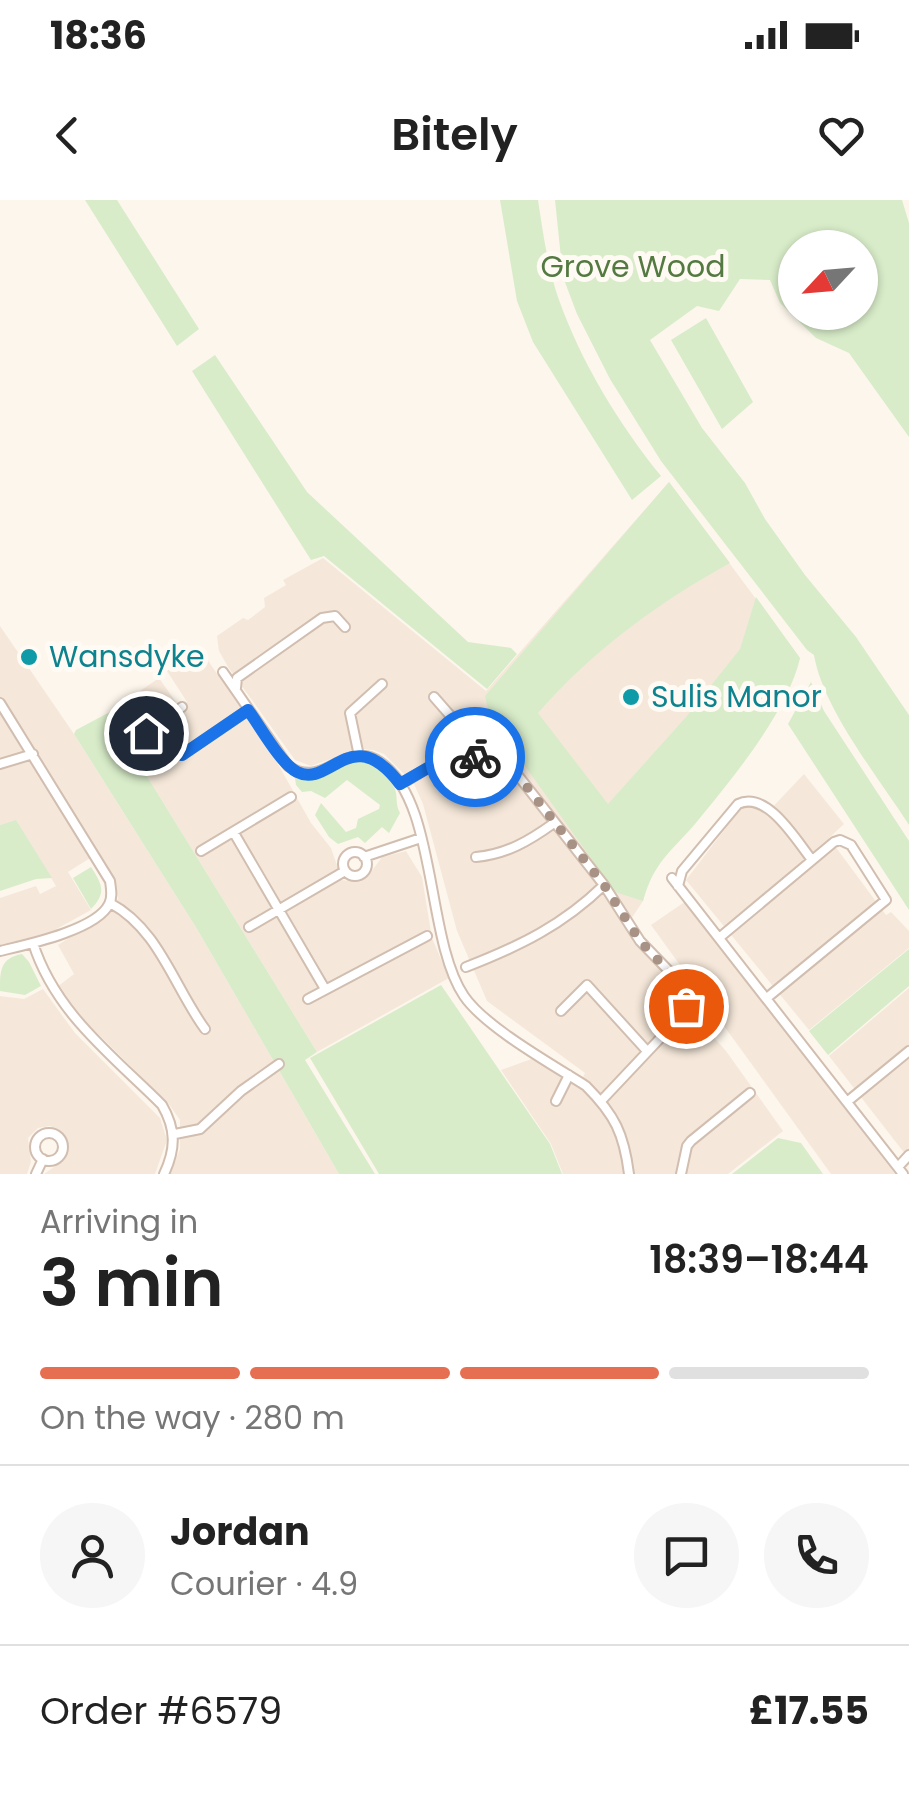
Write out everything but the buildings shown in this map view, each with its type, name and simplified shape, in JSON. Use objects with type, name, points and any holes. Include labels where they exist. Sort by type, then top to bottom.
[{"type":"street","points":[[237,692],[237,678],[322,618],[335,616],[346,626]]},
{"type":"street","points":[[223,672],[288,766],[301,774],[313,774],[359,756],[380,762],[400,784],[407,794],[420,838],[448,960],[463,995],[478,1014],[601,1101],[625,1142],[628,1174]]},
{"type":"street","points":[[359,756],[350,714],[382,684]]},
{"type":"street","points":[[434,698],[462,729],[464,761]]},
{"type":"street","points":[[0,703],[110,881],[110,903],[104,911],[67,933],[0,950]]},
{"type":"street","points":[[146,733],[182,707]]},
{"type":"street","points":[[157,726],[182,755],[248,710]]},
{"type":"street","points":[[400,784],[431,766],[498,750],[604,885],[640,941],[670,973],[685,1000],[681,1019],[601,1101]]},
{"type":"street","points":[[0,764],[33,754]]},
{"type":"street","points":[[201,851],[291,797]]},
{"type":"street","points":[[812,860],[764,806],[745,800],[675,882],[901,1170],[909,1155]]},
{"type":"street","points":[[476,856],[500,854],[554,823]]},
{"type":"street","points":[[234,833],[324,989]]},
{"type":"street","points":[[364,857],[367,864],[362,874],[351,876],[345,870],[348,855],[364,857],[420,838]]},
{"type":"street","points":[[720,938],[834,842],[840,840],[851,845],[886,900],[768,997]]},
{"type":"street","points":[[249,928],[345,870]]},
{"type":"street","points":[[466,967],[529,942],[554,922],[578,910],[604,885]]},
{"type":"street","points":[[110,903],[129,912],[152,941],[205,1029]]},
{"type":"street","points":[[308,999],[427,936]]},
{"type":"street","points":[[33,944],[58,999],[162,1106],[174,1134],[170,1163],[164,1174]]},
{"type":"street","points":[[561,1011],[587,985],[647,1052]]},
{"type":"street","points":[[848,1101],[909,1051]]},
{"type":"street","points":[[174,1134],[200,1128],[279,1064]]},
{"type":"street","points":[[556,1101],[569,1075]]},
{"type":"street","points":[[682,1174],[691,1141],[750,1093]]},
{"type":"street","points":[[36,1174],[43,1159]]},
{"type":"shaded area","points":[[669,482],[800,658],[786,694],[757,742],[713,801],[651,872],[643,901],[625,928],[667,976],[679,1006],[692,1013],[726,1051],[783,1131],[728,1174],[563,1174],[551,1144],[501,1070],[534,1058],[578,1088],[585,1073],[487,1001],[457,931],[423,804],[414,784],[384,754],[373,750],[359,749],[311,766],[295,760],[228,667],[219,651],[217,636],[265,607],[264,598],[286,585],[283,580],[323,558],[486,691]]},
{"type":"shaded area","points":[[0,626],[74,734],[197,929],[339,1174],[170,1174],[180,1149],[180,1120],[57,987],[74,974],[58,945],[111,911],[118,899],[115,878],[98,853],[68,872],[91,910],[51,932],[0,945],[0,898],[36,886],[40,894],[56,886],[16,821],[0,825]]},
{"type":"shaded area","points":[[200,649],[331,848],[342,880],[360,882],[382,857],[406,851],[422,877],[432,938],[449,978],[317,1052],[108,713],[159,678],[180,708],[187,702],[167,671]]},
{"type":"shaded area","points":[[804,774],[844,824],[829,838],[886,915],[891,912],[909,931],[909,948],[809,1030],[686,880],[741,808],[752,805],[766,814]]},
{"type":"shaded area","points":[[686,901],[895,1174],[831,1174],[651,925]]},
{"type":"shaded area","points":[[909,988],[909,1159],[829,1056]]},
{"type":"shaded area","points":[[43,989],[75,1033],[160,1118],[167,1140],[155,1174],[44,1174],[64,1160],[67,1150],[62,1132],[50,1126],[38,1128],[28,1138],[31,1162],[27,1174],[0,1174],[0,996],[24,999]]},
{"type":"green space","points":[[85,200],[117,200],[199,329],[177,346]]},
{"type":"green space","points":[[500,200],[538,200],[552,276],[568,324],[603,392],[661,476],[632,500],[533,342],[517,301]]},
{"type":"green space","name":"Grove Wood","points":[[555,200],[902,200],[909,223],[909,437],[849,353],[808,330],[878,330],[878,230],[778,230],[778,298],[770,280],[740,279],[719,311],[697,306],[650,340],[702,428],[909,715],[909,825],[840,720],[819,676],[814,655],[661,461],[610,379],[563,277]]},
{"type":"green space","points":[[706,318],[753,402],[722,429],[671,340]]},
{"type":"green space","points":[[215,355],[307,492],[468,642],[511,648],[517,654],[487,689],[324,556],[311,560],[192,371]]},
{"type":"green space","points":[[669,482],[730,563],[627,630],[580,669],[538,713],[608,804],[740,649],[756,597],[800,658],[771,723],[724,788],[658,867],[643,901],[615,892],[490,717],[485,696]]},
{"type":"green space","points":[[811,682],[824,711],[909,841],[909,910],[788,724]]},
{"type":"green space","points":[[108,713],[317,1052],[305,1060],[375,1174],[339,1174],[197,929],[74,734]]},
{"type":"green space","points":[[356,759],[379,768],[388,778],[395,789],[400,813],[389,833],[382,827],[365,843],[358,837],[338,844],[315,815],[321,803],[346,832],[356,828],[358,819],[380,805],[347,780],[325,798],[311,791],[302,792],[295,778],[319,775]]},
{"type":"green space","points":[[16,820],[52,878],[0,891],[0,825]]},
{"type":"green space","points":[[91,867],[101,888],[91,909],[73,878]]},
{"type":"green space","points":[[909,949],[909,986],[828,1055],[809,1031]]},
{"type":"green space","points":[[22,954],[41,986],[25,995],[0,991],[3,966]]},
{"type":"green space","points":[[441,985],[550,1144],[562,1174],[379,1174],[310,1058]]},
{"type":"green space","points":[[778,1138],[801,1143],[823,1174],[732,1174]]},
{"type":"way so far","points":[[475,757],[498,750],[604,885],[640,941],[670,973],[686,1006]]},
{"type":"place","name":"Wansdyke","points":[[29,657]]},
{"type":"place","name":"Sulis Manor","points":[[631,697]]},
{"type":"route","points":[[146,733],[157,726],[182,755],[248,710],[288,766],[301,774],[313,774],[347,758],[369,757],[380,762],[400,784],[431,766],[475,757]]}]
